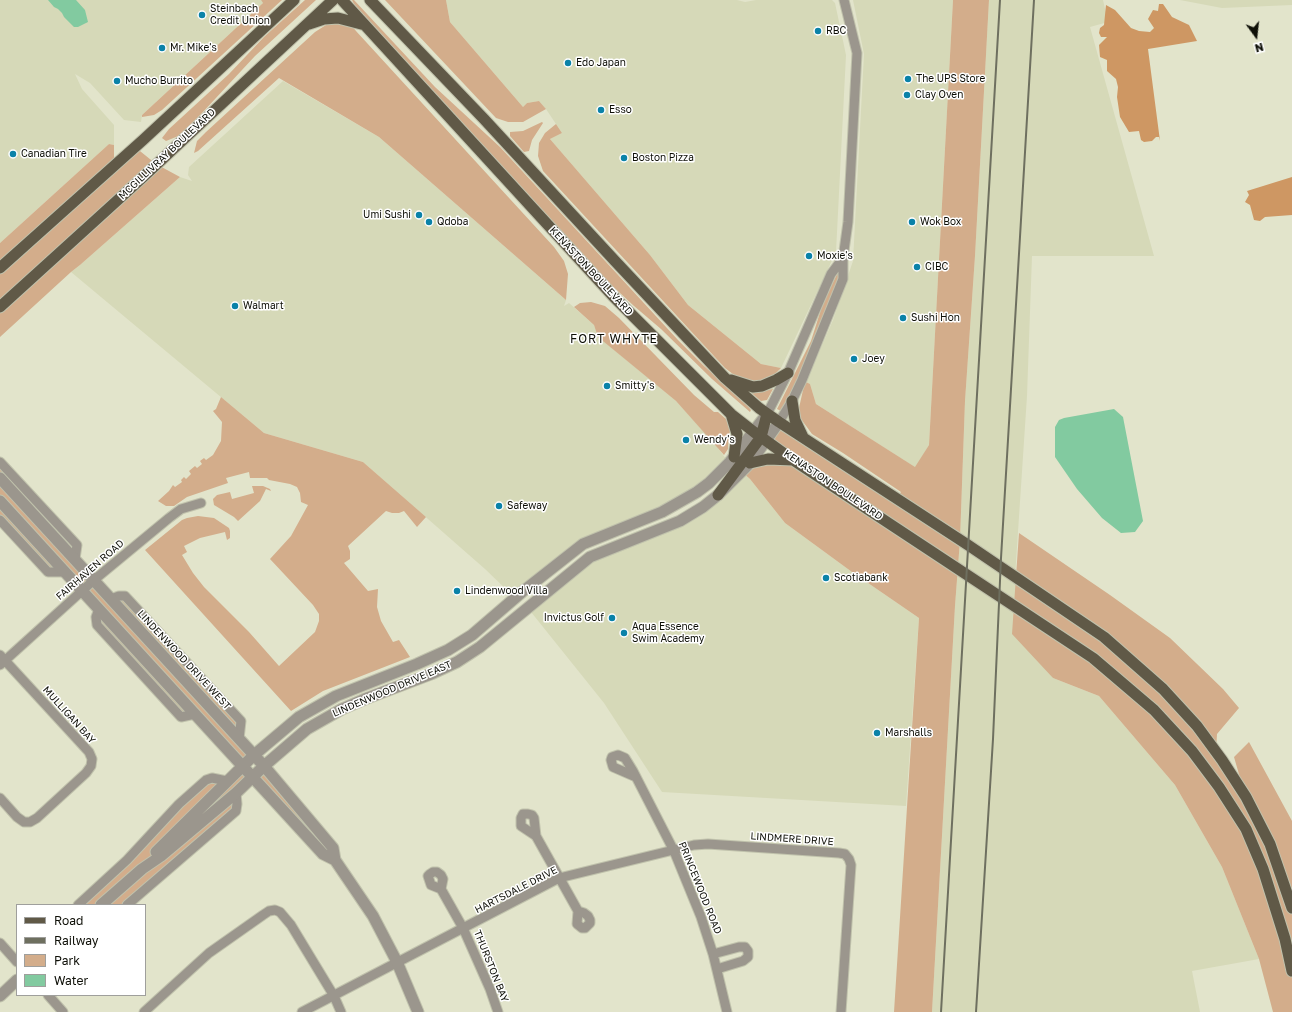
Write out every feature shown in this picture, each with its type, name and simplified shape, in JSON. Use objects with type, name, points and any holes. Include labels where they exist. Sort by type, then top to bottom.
[{"type":"main road","name":"MCGILLIVRAY BOULEVARD","points":[[0,307],[131,188],[304,25],[333,0]]},
{"type":"main road","name":"KENASTON BOULEVARD","points":[[342,0],[614,296],[731,414],[793,460],[1093,658],[1154,710],[1192,751],[1219,787],[1246,829],[1263,869],[1284,938],[1292,971]]},
{"type":"main road","points":[[370,0],[479,114],[615,262],[725,378],[767,414],[968,545],[1104,637],[1163,689],[1197,726],[1222,760],[1246,797],[1270,844],[1292,908]]},
{"type":"main road","points":[[378,0],[382,13]]},
{"type":"main road","points":[[0,268],[143,140],[291,2]]},
{"type":"main road","points":[[304,25],[324,19],[338,18],[365,25]]},
{"type":"main road","points":[[725,378],[753,387],[762,386],[788,373]]},
{"type":"main road","points":[[792,401],[795,420],[803,438]]},
{"type":"main road","points":[[731,414],[737,434],[734,457]]},
{"type":"main road","points":[[718,495],[760,437],[767,414]]},
{"type":"main road","points":[[750,463],[768,459],[793,460]]},
{"type":"street","points":[[779,422],[792,401],[843,279],[843,258],[848,222],[857,53],[844,0]]},
{"type":"street","points":[[767,414],[788,373],[831,274],[843,258]]},
{"type":"street","name":"LINDENWOOD DRIVE EAST","points":[[142,869],[154,853],[227,781],[254,755],[299,717],[336,696],[448,650],[472,635],[522,592],[584,544],[662,512],[686,499],[708,484],[734,457],[779,422]]},
{"type":"street","name":"LINDENWOOD DRIVE EAST","points":[[102,904],[142,869],[161,856],[236,793],[264,766],[307,729],[323,719],[364,699],[431,674],[468,654],[590,557],[680,521],[703,507],[718,495],[750,463],[760,437]]},
{"type":"street","points":[[0,462],[77,545],[75,559]]},
{"type":"street","name":"LINDENWOOD DRIVE WEST","points":[[0,478],[264,766],[333,848],[335,860],[372,916],[397,962],[418,1012]]},
{"type":"street","name":"LINDENWOOD DRIVE WEST","points":[[0,501],[323,854],[335,860]]},
{"type":"street","name":"FAIRHAVEN ROAD","points":[[2,660],[82,590],[181,509],[201,503]]},
{"type":"street","points":[[0,520],[48,572],[65,572]]},
{"type":"street","name":"MULLIGAN BAY","points":[[0,798],[17,817],[24,822],[30,822],[37,818],[86,773],[91,766],[92,760],[89,752],[2,660]]},
{"type":"street","name":"PRINCEWOOD ROAD","points":[[636,777],[674,851],[701,917],[713,954],[727,1012]]},
{"type":"street","points":[[79,904],[127,860],[179,804],[206,780],[212,778],[227,781]]},
{"type":"street","points":[[128,904],[236,811],[236,793]]},
{"type":"street","points":[[536,836],[578,911]]},
{"type":"street","name":"LINDMERE DRIVE","points":[[674,851],[694,845],[708,844],[845,854],[851,865],[841,1012]]},
{"type":"street","name":"HARTSDALE DRIVE","points":[[302,1012],[560,878],[674,851]]},
{"type":"street","name":"THURSTON BAY","points":[[441,889],[463,928],[490,988],[498,1012]]},
{"type":"street","points":[[144,1012],[209,953],[269,911],[275,910],[280,912],[291,925],[334,996],[341,1012]]},
{"type":"street","points":[[0,943],[16,961]]},
{"type":"street","points":[[713,954],[739,947],[745,947],[748,951],[748,957],[743,961],[717,969]]},
{"type":"street","points":[[2,991],[16,981]]},
{"type":"street","points":[[49,996],[63,1012]]},
{"type":"shaded area","points":[[0,0],[261,0],[263,3],[142,115],[141,122],[124,120],[90,83],[75,74],[82,89],[114,125],[114,145],[109,144],[0,243]]},
{"type":"shaded area","points":[[446,0],[737,0],[745,2],[756,0],[832,0],[835,3],[846,55],[836,252],[781,368],[761,364],[688,305],[650,255],[550,139],[562,133],[546,109],[539,101],[527,103],[523,107],[450,22]]},
{"type":"shaded area","points":[[853,0],[953,0],[929,445],[916,468],[816,404],[810,384],[806,382],[833,320],[853,261],[864,54]]},
{"type":"shaded area","points":[[989,0],[1103,0],[1108,22],[1090,27],[1154,256],[1032,256],[1027,396],[1015,577],[1053,678],[1099,696],[1175,785],[1222,867],[1259,959],[1192,971],[1200,1012],[932,1012],[960,540],[965,401],[975,256]]},
{"type":"shaded area","points":[[1180,0],[1292,0],[1292,5],[1222,8]]},
{"type":"shaded area","points":[[1159,4],[1163,4],[1172,17],[1189,25],[1197,41],[1148,49],[1160,141],[1159,137],[1156,137],[1152,141],[1144,142],[1141,140],[1139,131],[1129,132],[1120,117],[1116,79],[1107,71],[1107,60],[1100,57],[1099,45],[1107,37],[1101,37],[1099,33],[1100,28],[1104,25],[1106,5],[1115,10],[1131,28],[1139,31],[1150,32],[1154,28],[1148,19],[1153,10],[1158,11]]},
{"type":"shaded area","points":[[283,81],[379,137],[566,300],[564,306],[569,303],[594,325],[599,337],[676,401],[715,444],[729,463],[709,483],[583,544],[515,598],[485,569],[363,462],[264,433],[71,272],[180,177],[192,181],[188,175],[189,167]]},
{"type":"shaded area","points":[[1292,177],[1292,215],[1265,217],[1260,221],[1254,220],[1250,205],[1245,202],[1249,195],[1247,191]]},
{"type":"shaded area","points":[[742,472],[750,479],[785,523],[852,572],[919,618],[906,806],[662,792],[604,703],[527,607],[590,557],[680,521]]},
{"type":"green space","points":[[261,0],[282,0],[162,110],[154,115],[142,117],[142,115],[263,3]]},
{"type":"green space","points":[[305,0],[316,0],[255,56],[181,134],[166,141],[162,138],[169,129],[229,74],[264,37]]},
{"type":"green space","points":[[352,0],[354,0],[435,87],[500,147],[678,340],[704,366],[744,401],[751,410],[750,412],[712,379],[661,329],[607,281],[376,30],[355,6]]},
{"type":"green space","points":[[385,0],[446,0],[450,22],[523,107],[527,103],[539,101],[546,109],[523,122],[508,122],[496,118]]},
{"type":"green space","points":[[953,0],[989,0],[975,256],[965,401],[960,540],[932,1012],[894,1012],[919,618],[852,572],[785,523],[750,479],[742,472],[750,463],[792,460],[766,441],[779,422],[897,498],[901,492],[812,434],[801,419],[799,408],[806,382],[810,384],[816,404],[915,467],[929,445]]},
{"type":"green space","points":[[337,22],[352,26],[554,247],[564,261],[568,274],[566,300],[379,137],[279,78],[194,153],[197,141],[206,132],[315,32],[326,25]]},
{"type":"green space","points":[[542,122],[543,123],[532,140],[529,151],[524,152],[510,136],[510,132],[523,131]]},
{"type":"green space","points":[[556,124],[562,133],[550,139],[650,255],[688,305],[761,364],[781,368],[772,377],[760,384],[738,378],[725,368],[543,171],[538,156],[539,143],[545,133]]},
{"type":"green space","points":[[109,144],[114,145],[114,165],[135,147],[156,164],[180,177],[71,272],[0,337],[0,243]]},
{"type":"green space","points":[[838,272],[839,278],[789,400],[781,411],[777,409],[811,341],[823,303]]},
{"type":"green space","points":[[591,302],[605,306],[619,318],[694,395],[714,412],[718,412],[726,419],[733,432],[729,433],[728,449],[724,455],[676,401],[598,337],[594,325],[574,307],[580,303]]},
{"type":"green space","points":[[773,389],[767,400],[761,401],[749,391],[760,391]]},
{"type":"green space","points":[[221,397],[264,433],[363,462],[426,517],[417,527],[404,511],[392,513],[386,511],[348,546],[350,551],[350,559],[344,563],[368,591],[378,589],[377,607],[381,621],[393,642],[399,640],[410,657],[323,691],[291,711],[145,550],[182,520],[198,516],[214,518],[229,528],[230,538],[227,540],[225,532],[200,538],[184,546],[187,552],[182,555],[204,587],[249,632],[279,666],[315,632],[319,621],[319,614],[313,605],[270,559],[291,536],[308,505],[301,502],[300,493],[297,487],[290,484],[269,480],[267,478],[250,478],[249,472],[226,478],[228,483],[187,497],[174,506],[166,506],[158,501],[173,485],[175,487],[182,482],[181,480],[184,477],[186,479],[191,474],[189,471],[195,466],[197,468],[202,464],[200,461],[204,458],[206,460],[213,455],[221,441],[222,422],[213,411],[216,409]]},
{"type":"green space","points":[[0,462],[77,545],[75,559],[111,599],[119,596],[241,721],[239,739],[254,755],[243,766],[195,714],[181,717],[97,625],[99,609],[66,572],[48,572],[0,520]]},
{"type":"green space","points":[[252,486],[263,486],[271,491],[266,489],[260,501],[238,521],[214,505],[213,499],[217,495],[230,492],[232,499],[254,493]]},
{"type":"green space","points":[[1019,533],[1170,638],[1223,689],[1239,708],[1217,734],[1216,751],[1245,795],[1234,757],[1249,742],[1292,821],[1292,1012],[1273,1012],[1259,959],[1222,867],[1175,785],[1099,696],[1053,678],[1012,634]]},
{"type":"green space","points":[[243,766],[252,777],[236,793],[237,804],[128,904],[79,904],[206,780],[227,781]]},
{"type":"green space","points":[[264,766],[333,848],[335,860],[252,777]]},
{"type":"water","points":[[48,0],[76,0],[85,10],[88,22],[78,27],[74,27]]},
{"type":"water","points":[[1114,409],[1123,417],[1143,521],[1135,532],[1121,533],[1102,518],[1077,489],[1055,457],[1055,427],[1059,420]]},
{"type":"railway","points":[[941,1012],[1000,0]]},
{"type":"railway","points":[[976,1012],[993,739],[1001,558],[1034,0]]},
{"type":"place","name":"Steinbach Credit Union","points":[[202,15]]},
{"type":"place","name":"RBC","points":[[818,31]]},
{"type":"place","name":"Mr. Mike's","points":[[162,48]]},
{"type":"place","name":"Edo Japan","points":[[568,63]]},
{"type":"place","name":"The UPS Store","points":[[908,79]]},
{"type":"place","name":"Mucho Burrito","points":[[117,81]]},
{"type":"place","name":"Clay Oven","points":[[907,95]]},
{"type":"place","name":"Esso","points":[[601,110]]},
{"type":"place","name":"Canadian Tire","points":[[13,154]]},
{"type":"place","name":"Boston Pizza","points":[[624,158]]},
{"type":"place","name":"Umi Sushi","points":[[419,215]]},
{"type":"place","name":"Qdoba","points":[[429,222]]},
{"type":"place","name":"Wok Box","points":[[912,222]]},
{"type":"place","name":"Moxie's","points":[[809,256]]},
{"type":"place","name":"CIBC","points":[[917,267]]},
{"type":"place","name":"Walmart","points":[[235,306]]},
{"type":"place","name":"Sushi Hon","points":[[903,318]]},
{"type":"place","name":"Joey","points":[[854,359]]},
{"type":"place","name":"Smitty's","points":[[607,386]]},
{"type":"place","name":"Wendy's","points":[[686,440]]},
{"type":"place","name":"Safeway","points":[[499,506]]},
{"type":"place","name":"Scotiabank","points":[[826,578]]},
{"type":"place","name":"Lindenwood Villa","points":[[457,591]]},
{"type":"place","name":"Invictus Golf","points":[[612,618]]},
{"type":"place","name":"Aqua Essence Swim Academy","points":[[624,633]]},
{"type":"place","name":"Marshalls","points":[[877,733]]},
{"type":"district","name":"FORT WHYTE","points":[[614,339]]}]
